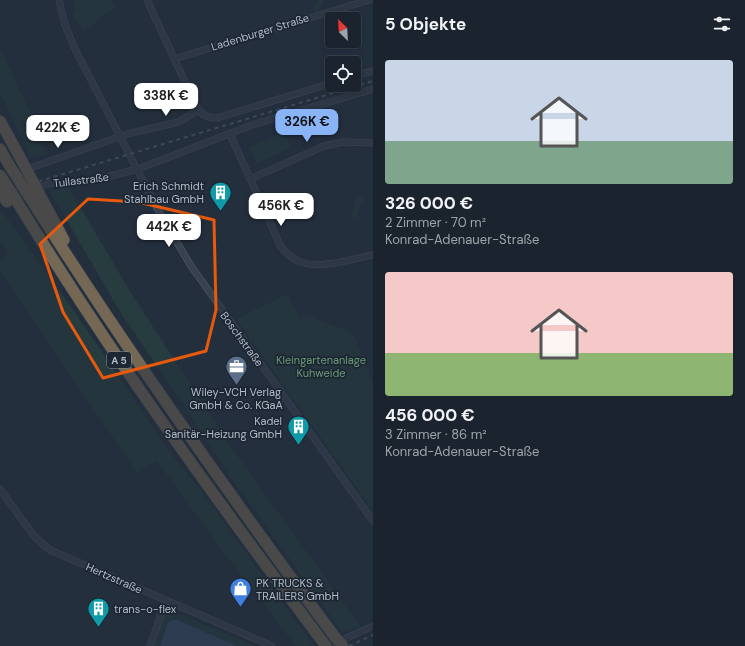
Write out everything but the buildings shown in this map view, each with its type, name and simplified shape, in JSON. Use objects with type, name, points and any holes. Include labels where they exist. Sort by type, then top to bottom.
[{"type":"highway","points":[[0,121],[22,161],[34,194]]},
{"type":"highway","points":[[0,149],[9,165],[34,194]]},
{"type":"highway","name":"A 5","points":[[0,176],[8,200]]},
{"type":"highway","name":"A 5","points":[[0,192],[8,200],[52,259],[188,459],[326,645]]},
{"type":"highway","name":"A 5","points":[[34,194],[86,286],[200,451],[342,646]]},
{"type":"street","name":"Boschstraße","points":[[59,0],[64,22],[74,47],[159,212],[191,266],[373,521]]},
{"type":"street","points":[[147,0],[198,110],[210,118],[217,118],[325,85]]},
{"type":"street","name":"Ladenburger Straße","points":[[174,59],[369,0]]},
{"type":"street","points":[[361,74],[373,70]]},
{"type":"street","name":"Tullastraße","points":[[8,200],[49,184],[96,180],[138,169],[252,125],[373,89]]},
{"type":"street","points":[[0,176],[42,165],[121,136],[170,125],[186,118],[198,110]]},
{"type":"street","points":[[230,134],[285,253],[296,262],[319,265],[373,256]]},
{"type":"street","points":[[250,178],[324,146],[343,142],[373,143]]},
{"type":"street","name":"Hertzstraße","points":[[0,490],[34,536],[44,546],[166,601],[272,646]]},
{"type":"street","points":[[150,646],[166,601]]},
{"type":"street","points":[[326,645],[373,626]]},
{"type":"highlighted area","points":[[88,199],[138,202],[214,220],[216,310],[206,351],[103,378],[63,312],[40,244]]},
{"type":"green space","points":[[73,0],[111,0],[116,6],[84,31],[72,16],[76,12]]},
{"type":"green space","points":[[317,0],[323,0],[324,3],[317,12],[312,9]]},
{"type":"green space","points":[[0,49],[38,128],[37,135],[46,154],[31,158],[0,93]]},
{"type":"green space","points":[[284,132],[291,148],[257,163],[249,147]]},
{"type":"green space","points":[[69,188],[131,293],[231,447],[360,626],[343,633],[224,468],[190,414],[122,315],[49,190]]},
{"type":"green space","points":[[356,196],[365,197],[364,204],[360,204],[357,218],[352,217]]},
{"type":"green space","points":[[0,209],[70,305],[170,452],[202,492],[314,646],[296,646],[227,557],[157,461],[137,473],[0,271],[0,260],[9,254],[0,241]]},
{"type":"green space","name":"Kleingartenanlage Kuhweide","points":[[288,294],[301,321],[305,315],[353,333],[373,384],[373,511],[236,319]]},
{"type":"green space","points":[[167,609],[255,646],[237,646],[177,620],[168,623],[160,646],[154,646]]},
{"type":"water","points":[[172,620],[177,620],[237,646],[160,646],[168,623]]},
{"type":"railway","points":[[0,193],[373,81]]},
{"type":"railway","points":[[349,646],[373,635]]},
{"type":"place","name":"Erich Schmidt Stahlbau GmbH","points":[[220,212]]},
{"type":"place","name":"Wiley-VCH Verlag GmbH & Co. KGaA","points":[[236,386]]},
{"type":"place","name":"Kadel Sanitär-Heizung GmbH","points":[[298,446]]},
{"type":"place","name":"PK TRUCKS & TRAILERS GmbH","points":[[240,608]]},
{"type":"place","name":"trans-o-flex","points":[[98,628]]}]
